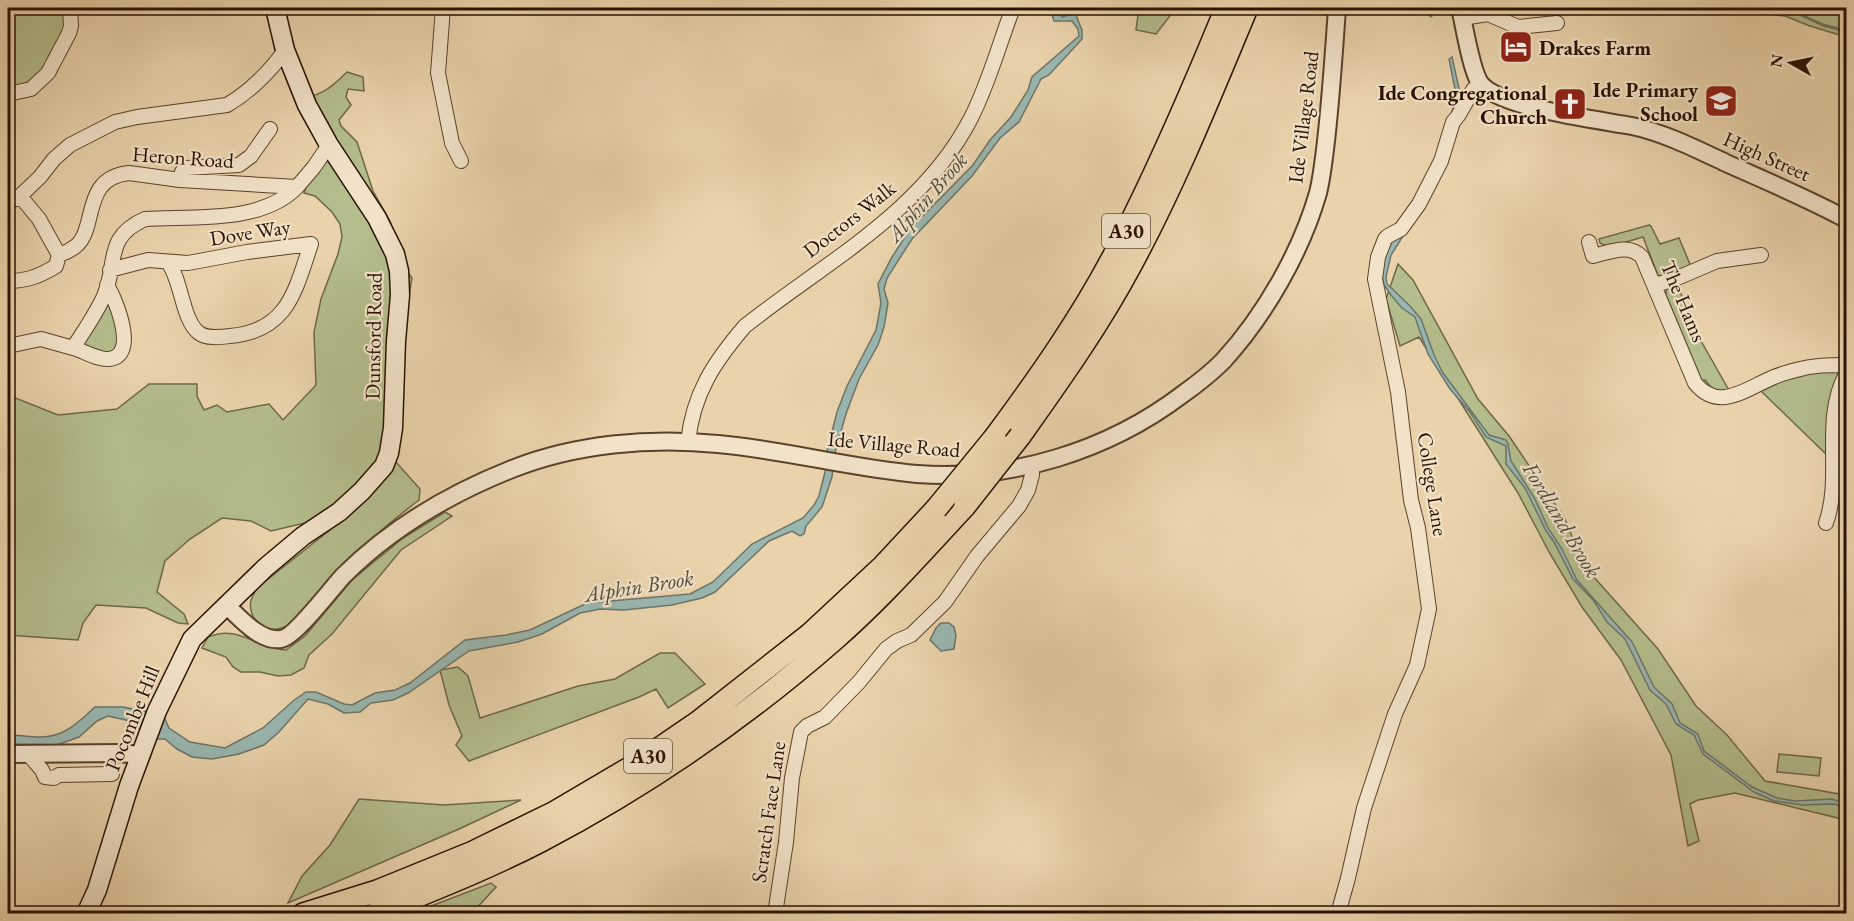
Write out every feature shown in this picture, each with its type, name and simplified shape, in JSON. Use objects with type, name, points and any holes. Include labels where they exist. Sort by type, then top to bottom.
[{"type":"highway","name":"A30","points":[[303,914],[377,891],[473,852],[553,813],[638,763],[698,722],[810,634],[883,566],[936,509],[995,437],[1064,337],[1114,255],[1173,136],[1226,8]]},
{"type":"highway","name":"A30","points":[[375,914],[540,841],[619,796],[702,743],[836,638],[899,577],[965,506],[1020,436],[1077,355],[1131,265],[1189,144],[1247,8]]},
{"type":"main road","name":"Dunsford Road","points":[[266,567],[303,536],[339,512],[384,466],[393,428],[399,271],[395,254],[377,218],[329,145],[307,105],[285,50],[275,8]]},
{"type":"main road","name":"Pocombe Hill","points":[[86,914],[97,890],[129,786],[157,711],[192,639],[266,567]]},
{"type":"street","points":[[8,89],[31,89],[48,73],[69,33],[70,8]]},
{"type":"street","points":[[443,8],[438,73],[452,143],[460,161]]},
{"type":"street","name":"Doctors Walk","points":[[688,442],[693,413],[704,381],[745,326],[904,205],[933,175],[952,150],[971,118],[1013,8]]},
{"type":"street","name":"Ide Village Road","points":[[226,605],[259,634],[272,639],[285,639],[361,559],[400,528],[476,484],[518,466],[563,453],[650,442],[688,442],[718,444],[851,466],[917,474],[950,475],[1032,465],[1085,449],[1146,420],[1222,361],[1249,327],[1286,272],[1318,191],[1329,120],[1337,8]]},
{"type":"street","points":[[1480,83],[1461,13],[1488,14],[1518,27],[1557,23]]},
{"type":"street","points":[[59,255],[39,219],[14,200],[70,145],[115,122],[226,105],[274,66],[285,50]]},
{"type":"street","name":"High Street","points":[[1480,83],[1506,99],[1584,120],[1653,131],[1779,186],[1846,219]]},
{"type":"street","name":"College Lane","points":[[1338,914],[1364,808],[1395,714],[1417,665],[1429,609],[1418,528],[1411,500],[1398,392],[1375,279],[1376,267],[1385,239],[1401,229],[1419,204],[1442,161],[1453,122],[1480,83]]},
{"type":"street","points":[[180,180],[186,168],[239,165],[251,156],[270,129]]},
{"type":"street","points":[[73,348],[97,308],[107,285],[112,254],[118,240],[136,222],[145,219],[251,212],[281,201],[315,167],[329,145]]},
{"type":"street","name":"Heron Road","points":[[8,281],[29,280],[56,266],[59,255],[77,245],[82,238],[96,195],[107,181],[122,173],[129,172],[180,180],[297,187]]},
{"type":"street","name":"The Hams","points":[[1589,242],[1593,256],[1628,248],[1638,252],[1642,257],[1695,383],[1710,395],[1734,396],[1775,377],[1799,369],[1816,365],[1846,364]]},
{"type":"street","name":"Dove Way","points":[[110,270],[148,260],[188,263],[247,252],[311,244],[292,294],[280,315],[263,328],[239,335],[211,337],[200,334],[192,324],[176,275],[168,262]]},
{"type":"street","points":[[1655,285],[1717,261],[1761,255]]},
{"type":"street","points":[[8,346],[41,339],[108,359],[120,355],[125,340],[124,333],[107,285]]},
{"type":"street","points":[[1826,523],[1832,496],[1833,417],[1841,384],[1846,374]]},
{"type":"street","name":"Scratch Face Lane","points":[[775,914],[786,842],[792,778],[801,732],[807,726],[825,717],[859,682],[886,649],[911,635],[945,602],[977,556],[1019,506],[1028,490],[1032,465]]},
{"type":"street","points":[[8,754],[120,753],[141,755]]},
{"type":"street","points":[[28,754],[45,777],[49,778],[59,775],[112,774]]},
{"type":"green space","points":[[8,8],[65,8],[67,23],[48,63],[31,82],[8,89]]},
{"type":"green space","points":[[1139,8],[1176,8],[1156,34],[1136,30]]},
{"type":"green space","points":[[1717,8],[1828,8],[1832,14],[1846,16],[1846,37],[1785,16]]},
{"type":"green space","points":[[347,72],[363,77],[364,91],[348,89],[346,97],[351,105],[339,120],[341,126],[357,142],[373,191],[390,221],[406,270],[412,278],[382,456],[396,462],[420,489],[419,500],[350,558],[323,585],[296,620],[282,628],[268,628],[260,624],[252,614],[251,600],[257,588],[330,530],[313,521],[271,531],[251,521],[222,518],[190,539],[165,561],[157,592],[184,614],[188,624],[178,623],[146,608],[96,605],[83,623],[78,640],[8,635],[8,395],[58,415],[117,409],[149,384],[197,384],[197,396],[204,410],[217,405],[227,412],[269,404],[283,420],[316,385],[314,332],[321,299],[342,237],[340,224],[332,212],[315,196],[304,193],[310,178],[329,159],[302,116],[294,98],[303,98],[324,91]]},
{"type":"green space","points":[[1649,225],[1660,244],[1679,238],[1692,269],[1659,278],[1643,237],[1609,247],[1600,243],[1599,239]]},
{"type":"green space","points":[[1398,264],[1413,280],[1478,399],[1509,436],[1565,519],[1584,566],[1658,649],[1696,706],[1727,735],[1765,781],[1845,795],[1846,820],[1735,793],[1698,800],[1690,804],[1699,841],[1688,846],[1671,755],[1621,660],[1582,607],[1549,552],[1518,493],[1419,337],[1400,346],[1386,299]]},
{"type":"green space","points":[[1676,282],[1701,341],[1730,392],[1713,390],[1705,380],[1702,381],[1666,295],[1666,288]]},
{"type":"green space","points":[[109,296],[122,336],[112,355],[81,348]]},
{"type":"green space","points":[[1839,368],[1831,404],[1829,457],[1761,391],[1795,375]]},
{"type":"green space","points":[[1846,483],[1846,595],[1842,578],[1839,488]]},
{"type":"green space","points":[[445,512],[452,516],[401,550],[332,634],[309,655],[304,668],[291,675],[278,676],[260,672],[241,672],[233,667],[226,657],[202,648],[208,637],[229,633],[286,650],[305,636],[352,580],[403,538]]},
{"type":"green space","points":[[660,653],[675,653],[705,684],[668,708],[656,689],[469,761],[456,745],[462,736],[449,705],[440,670],[458,667],[468,676],[480,718],[578,686],[615,679]]},
{"type":"green space","points":[[1779,754],[1821,758],[1819,776],[1777,772]]},
{"type":"green space","points":[[359,799],[444,805],[521,800],[288,903],[302,876],[330,845]]},
{"type":"green space","points":[[491,883],[496,887],[472,913],[413,913]]},
{"type":"water","points":[[1050,8],[1059,8],[1062,17],[1075,13],[1082,30],[1082,39],[1049,75],[1041,79],[1019,122],[1000,138],[972,176],[912,239],[887,278],[884,289],[888,303],[884,327],[878,345],[859,379],[846,414],[835,452],[832,477],[822,507],[806,526],[804,534],[800,536],[792,531],[769,541],[715,592],[702,598],[672,605],[624,610],[600,609],[580,613],[542,634],[518,642],[469,651],[408,693],[393,700],[371,703],[360,712],[344,713],[328,704],[308,699],[279,732],[264,745],[239,754],[212,759],[192,757],[165,739],[154,739],[130,721],[108,716],[97,721],[79,737],[57,745],[8,744],[8,735],[41,737],[57,734],[77,723],[95,707],[123,707],[163,715],[169,728],[190,742],[225,748],[263,728],[306,692],[316,692],[352,705],[375,693],[395,690],[410,683],[465,640],[530,630],[587,603],[690,594],[713,582],[752,544],[803,518],[814,505],[819,496],[825,472],[827,451],[837,412],[847,386],[876,330],[881,303],[878,284],[892,257],[910,229],[973,165],[990,140],[1011,117],[1028,90],[1032,77],[1079,36],[1078,29],[1072,21],[1054,21]]},
{"type":"water","points":[[1452,57],[1460,93],[1463,95],[1419,211],[1391,255],[1386,277],[1387,284],[1421,319],[1443,373],[1489,435],[1506,440],[1511,461],[1535,499],[1548,528],[1562,549],[1577,580],[1632,642],[1654,687],[1672,704],[1680,723],[1698,734],[1704,751],[1752,787],[1777,798],[1795,801],[1832,799],[1846,804],[1846,809],[1835,804],[1802,805],[1774,801],[1754,792],[1703,754],[1694,735],[1676,724],[1666,704],[1650,690],[1625,639],[1607,622],[1594,601],[1573,579],[1525,488],[1506,464],[1506,446],[1486,437],[1470,412],[1450,389],[1428,354],[1415,317],[1402,308],[1384,285],[1382,275],[1385,250],[1432,173],[1457,99],[1449,59]]},
{"type":"water","points":[[941,623],[949,623],[954,627],[956,635],[954,649],[941,651],[930,640]]},
{"type":"waterway","name":"Fordland Brook","points":[[1430,8],[1431,16]]},
{"type":"waterway","points":[[1786,8],[1823,25],[1846,31]]},
{"type":"place","name":"Drakes Farm","points":[[1516,47]]},
{"type":"place","name":"Ide Primary School","points":[[1721,101]]},
{"type":"place","name":"Ide Congregational Church","points":[[1570,104]]},
{"type":"water label","name":"Alphin Brook","points":[[927,197]]},
{"type":"water label","name":"Alphin Brook","points":[[639,586]]}]
